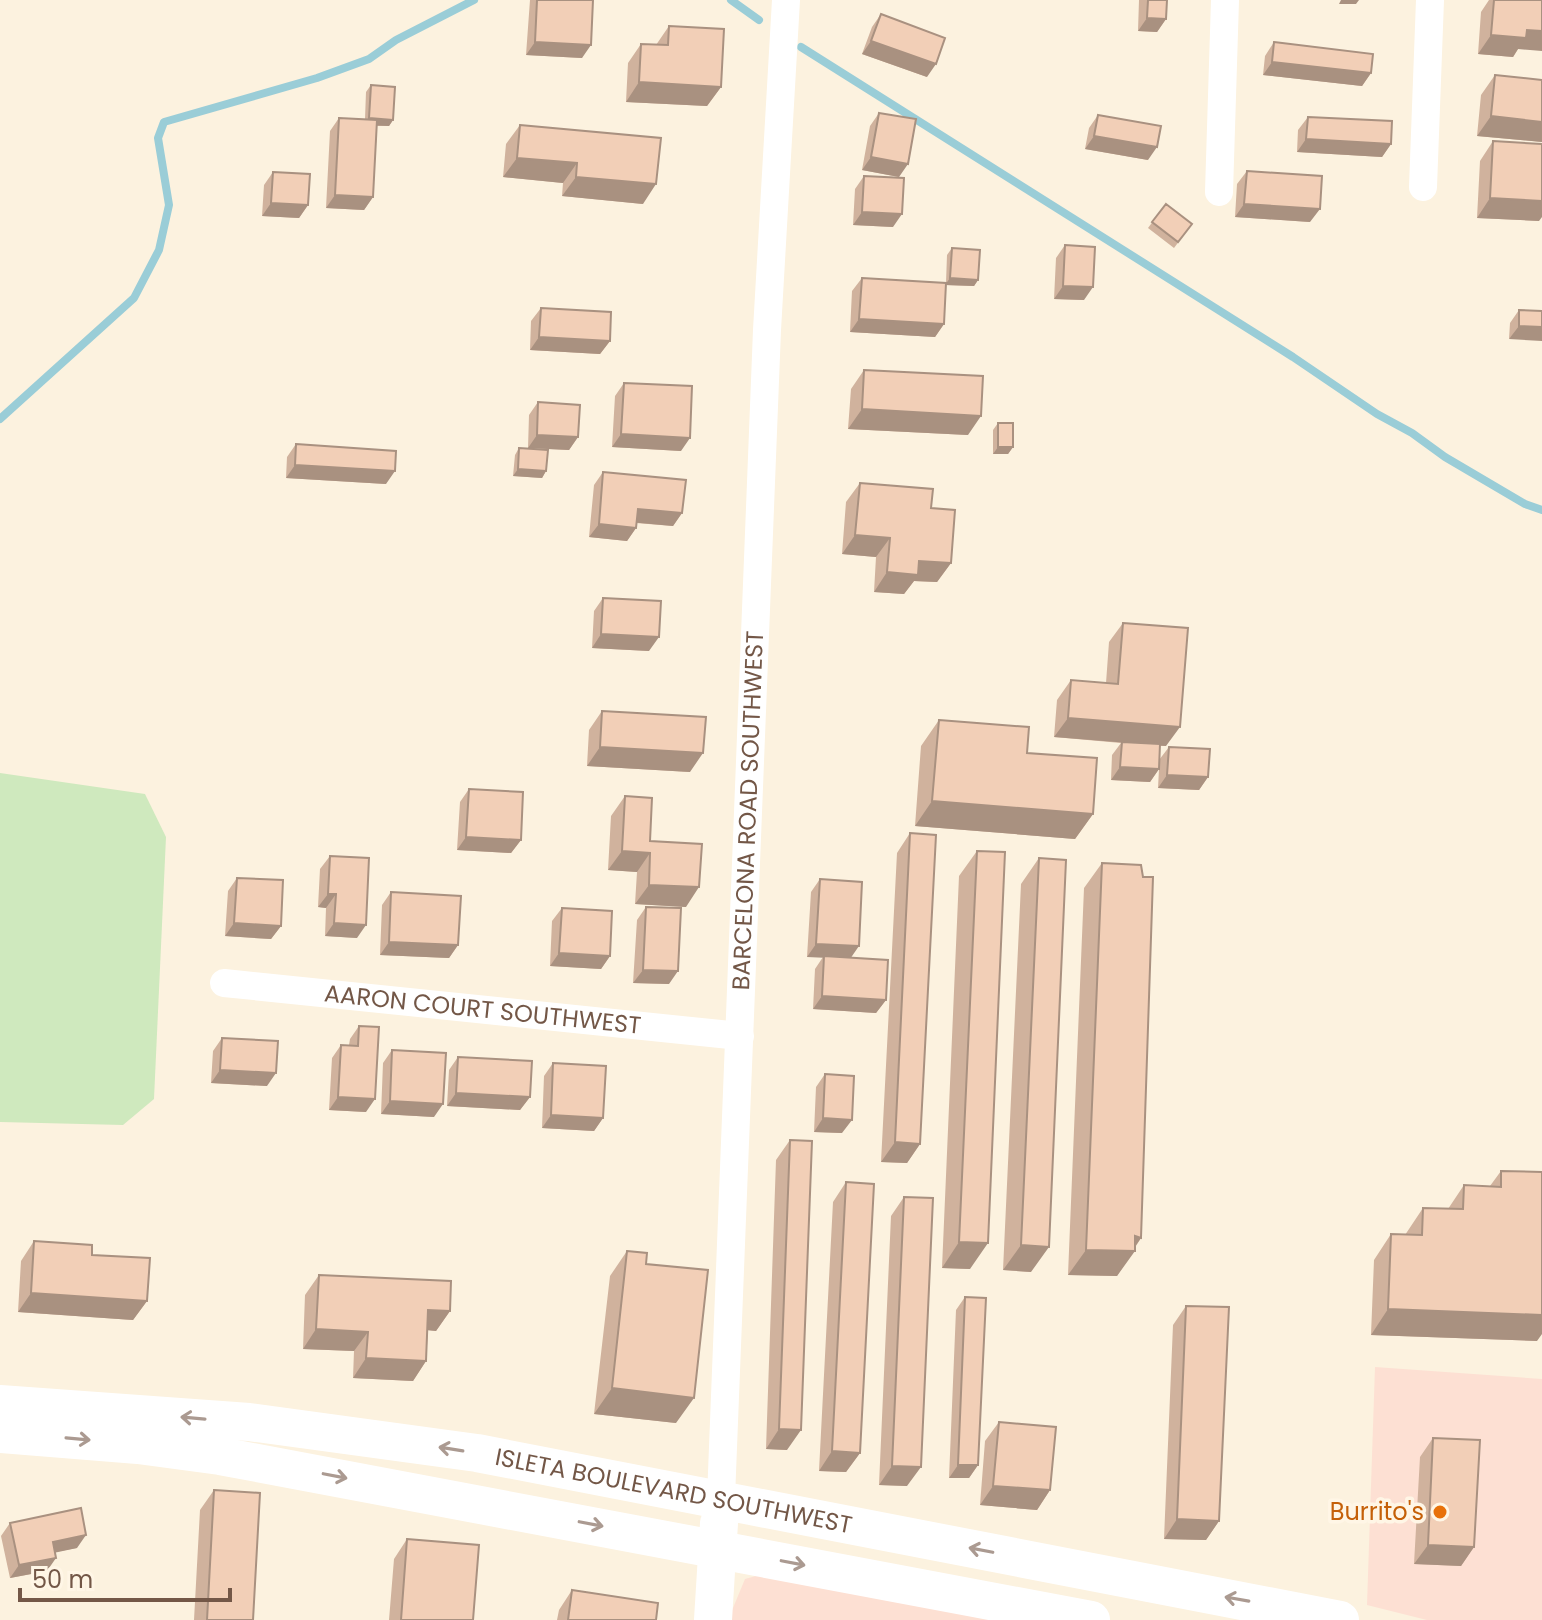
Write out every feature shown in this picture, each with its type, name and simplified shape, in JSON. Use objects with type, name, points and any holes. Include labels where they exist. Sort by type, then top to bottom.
[{"type":"main road","name":"ISLETA BOULEVARD SOUTHWEST","points":[[0,1404],[249,1422],[363,1436],[721,1498],[1340,1620]]},
{"type":"main road","name":"ISLETA BOULEVARD SOUTHWEST","points":[[0,1434],[138,1445],[220,1456],[1091,1620]]},
{"type":"main road","name":"BARCELONA ROAD SOUTHWEST","points":[[713,1620],[721,1498]]},
{"type":"street","name":"BARCELONA ROAD SOUTHWEST","points":[[721,1498],[767,330],[786,0]]},
{"type":"street","points":[[1219,192],[1225,0]]},
{"type":"street","points":[[1423,187],[1430,0]]},
{"type":"street","name":"AARON COURT SOUTHWEST","points":[[224,983],[740,1036]]},
{"type":"shaded area","points":[[1375,1367],[1542,1379],[1542,1620],[1427,1620],[1367,1605]]},
{"type":"shaded area","points":[[770,1572],[1019,1620],[728,1620],[745,1579]]},
{"type":"green space","points":[[0,773],[145,794],[166,837],[154,1099],[123,1125],[0,1122]]},
{"type":"building","points":[[537,0],[593,0],[591,45],[535,42]]},
{"type":"building","points":[[1148,0],[1167,0],[1166,19],[1147,18]]},
{"type":"building","points":[[1494,0],[1542,0],[1542,31],[1527,30],[1526,38],[1491,35]]},
{"type":"building","points":[[881,14],[945,38],[936,64],[871,41]]},
{"type":"building","points":[[669,26],[724,29],[721,87],[639,82],[641,44],[668,45]]},
{"type":"building","points":[[1274,42],[1373,54],[1371,73],[1272,62]]},
{"type":"building","points":[[1495,75],[1542,80],[1542,122],[1491,116]]},
{"type":"building","points":[[371,85],[395,87],[393,120],[369,118]]},
{"type":"building","points":[[879,113],[916,119],[908,164],[871,157]]},
{"type":"building","points":[[1098,115],[1161,126],[1157,147],[1094,136]]},
{"type":"building","points":[[1308,117],[1392,121],[1391,144],[1306,139]]},
{"type":"building","points":[[339,118],[377,120],[373,197],[335,195]]},
{"type":"building","points":[[520,125],[661,138],[656,184],[576,177],[577,163],[517,158]]},
{"type":"building","points":[[1493,141],[1542,144],[1542,201],[1490,198]]},
{"type":"building","points":[[1247,171],[1322,176],[1320,209],[1244,204]]},
{"type":"building","points":[[273,172],[310,174],[308,205],[271,203]]},
{"type":"building","points":[[864,176],[904,178],[902,214],[862,212]]},
{"type":"building","points":[[1166,204],[1192,224],[1178,242],[1152,222]]},
{"type":"building","points":[[1065,245],[1095,247],[1093,287],[1063,286]]},
{"type":"building","points":[[952,248],[980,250],[978,280],[950,278]]},
{"type":"building","points":[[862,278],[946,283],[944,324],[859,319]]},
{"type":"building","points":[[541,308],[611,312],[610,341],[539,337]]},
{"type":"building","points":[[1519,310],[1542,311],[1542,327],[1519,326]]},
{"type":"building","points":[[864,370],[983,376],[981,416],[862,409]]},
{"type":"building","points":[[624,383],[692,386],[690,438],[621,434]]},
{"type":"building","points":[[538,402],[580,405],[578,437],[537,435]]},
{"type":"building","points":[[998,423],[1013,423],[1013,447],[998,447]]},
{"type":"building","points":[[296,444],[396,451],[395,471],[295,465]]},
{"type":"building","points":[[519,448],[548,450],[546,471],[518,469]]},
{"type":"building","points":[[603,472],[686,480],[682,513],[638,509],[636,528],[599,524]]},
{"type":"building","points":[[860,483],[933,489],[931,508],[955,510],[951,563],[919,561],[918,575],[887,572],[890,538],[855,535]]},
{"type":"building","points":[[603,598],[661,601],[659,637],[601,634]]},
{"type":"building","points":[[1123,623],[1188,628],[1180,727],[1068,718],[1071,680],[1118,684]]},
{"type":"building","points":[[602,711],[706,717],[703,753],[600,747]]},
{"type":"building","points":[[939,720],[1029,727],[1027,753],[1097,758],[1093,814],[932,801]]},
{"type":"building","points":[[1122,742],[1160,744],[1159,769],[1120,767]]},
{"type":"building","points":[[1169,747],[1210,749],[1208,777],[1167,775]]},
{"type":"building","points":[[469,789],[523,792],[521,840],[466,837]]},
{"type":"building","points":[[625,796],[652,798],[650,841],[702,844],[699,887],[649,885],[650,853],[622,851]]},
{"type":"building","points":[[910,833],[936,835],[920,1144],[895,1142]]},
{"type":"building","points":[[977,851],[1005,852],[988,1243],[959,1242]]},
{"type":"building","points":[[330,856],[369,858],[366,925],[334,923],[336,894],[328,894]]},
{"type":"building","points":[[1039,858],[1066,860],[1049,1247],[1021,1245]]},
{"type":"building","points":[[1102,863],[1141,865],[1143,877],[1153,877],[1141,1238],[1135,1236],[1135,1251],[1086,1250]]},
{"type":"building","points":[[237,878],[283,880],[281,926],[234,923]]},
{"type":"building","points":[[820,879],[862,882],[859,946],[816,944]]},
{"type":"building","points":[[391,892],[461,896],[458,945],[389,942]]},
{"type":"building","points":[[646,907],[681,908],[678,971],[643,970]]},
{"type":"building","points":[[562,908],[612,911],[610,956],[559,953]]},
{"type":"building","points":[[824,956],[888,960],[886,1000],[822,996]]},
{"type":"building","points":[[359,1026],[379,1027],[375,1099],[338,1097],[341,1045],[358,1046]]},
{"type":"building","points":[[222,1038],[278,1041],[276,1073],[220,1070]]},
{"type":"building","points":[[392,1050],[446,1053],[443,1104],[390,1101]]},
{"type":"building","points":[[458,1057],[532,1061],[530,1097],[456,1093]]},
{"type":"building","points":[[553,1063],[606,1066],[603,1118],[551,1115]]},
{"type":"building","points":[[825,1074],[854,1076],[852,1120],[823,1118]]},
{"type":"building","points":[[790,1140],[812,1141],[801,1430],[779,1429]]},
{"type":"building","points":[[1501,1171],[1542,1172],[1542,1315],[1388,1309],[1391,1234],[1422,1235],[1423,1208],[1463,1209],[1464,1185],[1501,1187]]},
{"type":"building","points":[[846,1182],[874,1184],[860,1453],[832,1451]]},
{"type":"building","points":[[904,1197],[933,1198],[921,1467],[892,1466]]},
{"type":"building","points":[[34,1241],[92,1245],[92,1255],[150,1258],[147,1301],[31,1293]]},
{"type":"building","points":[[627,1251],[647,1253],[646,1264],[708,1270],[694,1398],[612,1388]]},
{"type":"building","points":[[319,1275],[451,1281],[450,1311],[428,1310],[426,1361],[366,1358],[368,1332],[316,1329]]},
{"type":"building","points":[[965,1297],[986,1298],[978,1465],[958,1465]]},
{"type":"building","points":[[1186,1306],[1229,1307],[1219,1521],[1177,1519]]},
{"type":"building","points":[[999,1422],[1056,1427],[1050,1490],[993,1486]]},
{"type":"building","points":[[1433,1438],[1480,1440],[1474,1547],[1428,1545]]},
{"type":"building","points":[[214,1490],[260,1493],[253,1620],[207,1620]]},
{"type":"building","points":[[81,1508],[86,1535],[53,1542],[56,1558],[19,1565],[10,1523]]},
{"type":"building","points":[[407,1539],[479,1545],[473,1620],[401,1620]]},
{"type":"building","points":[[572,1590],[658,1603],[656,1620],[568,1620]]},
{"type":"waterway","points":[[0,419],[134,298],[159,250],[169,205],[158,138],[164,122],[317,78],[369,59],[396,40],[474,0]]},
{"type":"waterway","points":[[731,0],[759,20]]},
{"type":"waterway","points":[[801,47],[1293,357],[1445,457],[1525,504],[1542,510]]},
{"type":"place","name":"Burrito's","points":[[1440,1512]]}]
